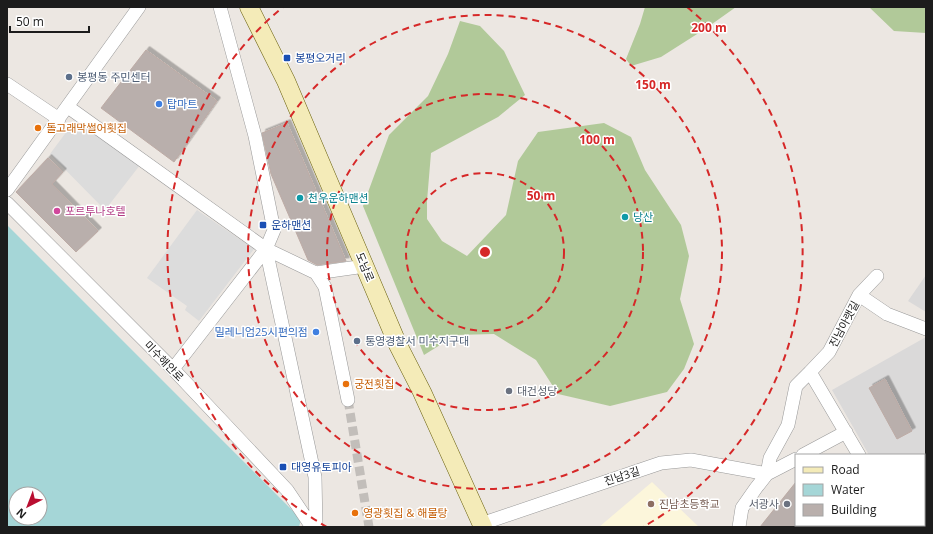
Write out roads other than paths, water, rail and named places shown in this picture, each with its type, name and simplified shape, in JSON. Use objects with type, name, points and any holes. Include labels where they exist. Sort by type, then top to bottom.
[{"type":"main road","name":"도남로","points":[[249,7],[286,81],[398,345],[422,392],[482,526]]},
{"type":"street","points":[[7,190],[139,7]]},
{"type":"street","points":[[173,369],[266,249],[274,230],[255,136],[220,7]]},
{"type":"street","points":[[7,84],[59,119]]},
{"type":"street","points":[[68,107],[266,249],[316,273],[325,287],[348,400]]},
{"type":"street","name":"미수해안로","points":[[7,203],[173,369],[287,490],[312,527]]},
{"type":"street","points":[[266,249],[315,477],[316,527]]},
{"type":"street","points":[[316,273],[365,266]]},
{"type":"street","name":"진남아랫길","points":[[768,474],[770,458],[788,425],[796,386],[829,352],[860,295],[877,276]]},
{"type":"street","points":[[860,295],[887,314],[926,329]]},
{"type":"street","points":[[810,372],[858,454]]},
{"type":"street","points":[[805,454],[846,432]]},
{"type":"street","name":"진남3길","points":[[482,526],[661,463],[690,460],[768,474]]},
{"type":"street","points":[[739,527],[742,508],[756,488],[768,474],[795,460]]},
{"type":"water","points":[[7,225],[301,519],[299,527],[7,527]]},
{"type":"tunnel","points":[[348,400],[369,527]]},
{"type":"place","name":"봉평오거리","points":[[287,58]]},
{"type":"place","name":"봉평동 주민센터","points":[[69,77]]},
{"type":"place","name":"탑마트","points":[[159,104]]},
{"type":"place","name":"돌고래막썰어횟집","points":[[38,128]]},
{"type":"place","name":"천우운하맨션","points":[[300,198]]},
{"type":"place","name":"포르투나호텔","points":[[57,211]]},
{"type":"place","name":"당산","points":[[625,217]]},
{"type":"place","name":"운하맨션","points":[[263,225]]},
{"type":"place","name":"밀레니엄25시편의점","points":[[316,332]]},
{"type":"place","name":"통영경찰서 미수지구대","points":[[357,341]]},
{"type":"place","name":"궁전횟집","points":[[346,384]]},
{"type":"place","name":"대건성당","points":[[509,391]]},
{"type":"place","name":"대영유토피아","points":[[283,467]]},
{"type":"place","name":"진남초등학교","points":[[651,504]]},
{"type":"place","name":"서광사","points":[[787,504]]},
{"type":"place","name":"영광횟집 & 해물탕","points":[[355,513]]}]
